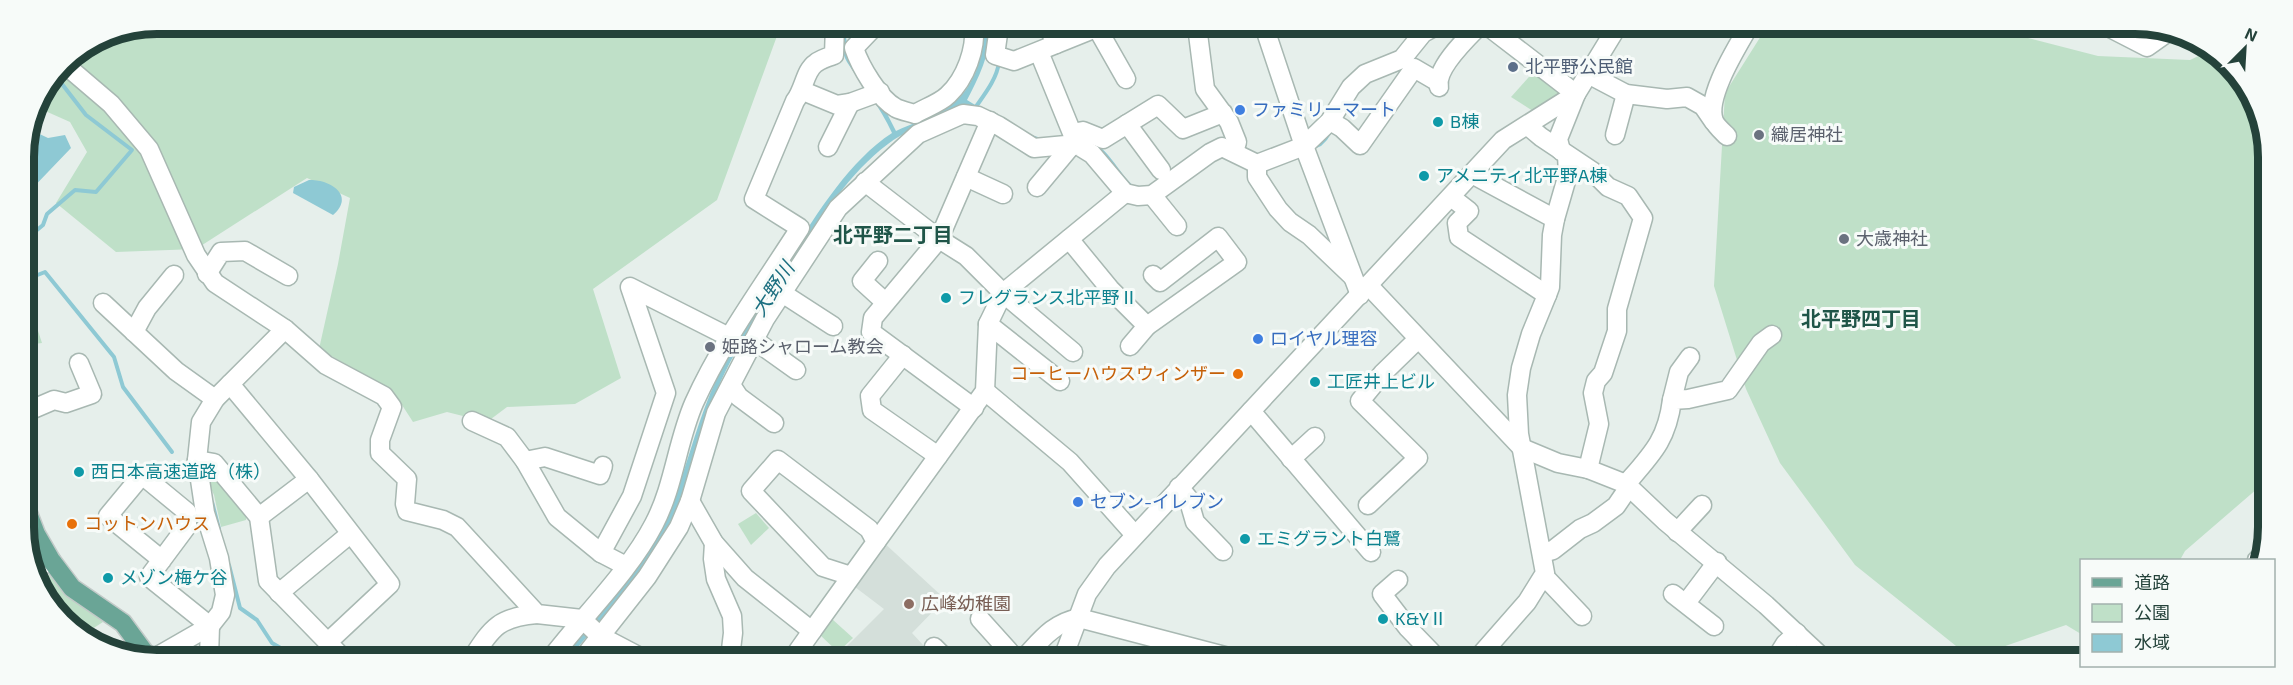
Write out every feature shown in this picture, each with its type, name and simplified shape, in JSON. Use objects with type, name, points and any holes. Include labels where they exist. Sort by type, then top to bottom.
[{"type":"main road","points":[[34,530],[51,560],[72,588],[123,623],[142,649]]},
{"type":"street","points":[[558,650],[626,566],[654,524],[671,484],[694,405],[729,338],[800,228],[754,199],[795,101],[803,91],[803,83],[814,63],[834,55],[835,34]]},
{"type":"street","points":[[867,34],[854,48],[875,94],[895,107],[915,114],[948,96],[965,71],[975,42],[974,34]]},
{"type":"street","points":[[998,34],[995,55],[1014,61],[1081,34]]},
{"type":"street","points":[[1052,34],[1056,44]]},
{"type":"street","points":[[1103,34],[1126,79]]},
{"type":"street","points":[[589,650],[647,577],[679,527],[690,501],[716,413],[754,340],[838,208],[918,134],[963,114],[978,116],[990,121],[1034,148],[1078,146],[1092,154],[1125,193],[1138,196],[1152,195],[1238,142],[1229,122],[1205,89],[1198,34]]},
{"type":"street","points":[[1267,34],[1306,150],[1361,286]]},
{"type":"street","points":[[1257,171],[1306,150],[1336,124],[1351,87],[1365,75],[1402,59],[1422,34]]},
{"type":"street","points":[[1336,124],[1360,145],[1418,62],[1439,85],[1442,71],[1472,34]]},
{"type":"street","points":[[1498,34],[1576,94]]},
{"type":"street","points":[[1485,650],[1527,602],[1545,573],[1522,448],[1517,395],[1521,368],[1531,334],[1550,287],[1555,219],[1568,174],[1564,153],[1558,140],[1576,94],[1613,34]]},
{"type":"street","points":[[1714,122],[1712,101],[1745,34]]},
{"type":"street","points":[[2122,34],[2147,47],[2160,38]]},
{"type":"street","points":[[1039,52],[1072,133],[1083,131],[1103,139],[1158,105],[1183,129],[1223,113]]},
{"type":"street","points":[[72,70],[111,104],[149,148],[196,255],[215,283],[285,329],[326,365],[384,396],[392,406],[380,440],[380,453],[407,479],[405,504],[407,511],[443,520],[457,527],[537,614]]},
{"type":"street","points":[[1588,74],[1626,94],[1667,99],[1687,97],[1702,106],[1727,136]]},
{"type":"street","points":[[803,91],[837,105],[875,94]]},
{"type":"street","points":[[1071,650],[1079,618],[1092,585],[1135,535],[1251,411],[1361,286],[1451,197],[1503,140],[1576,94]]},
{"type":"street","points":[[1615,135],[1626,94]]},
{"type":"street","points":[[828,147],[850,103]]},
{"type":"street","points":[[915,114],[918,134]]},
{"type":"street","points":[[974,408],[871,332],[873,318],[939,239],[990,121]]},
{"type":"street","points":[[1127,124],[1161,170]]},
{"type":"street","points":[[1528,126],[1592,171],[1608,187],[1628,196],[1643,218],[1617,309],[1617,331],[1603,373],[1596,381],[1593,393],[1599,424],[1588,469]]},
{"type":"street","points":[[1037,187],[1072,145]]},
{"type":"street","points":[[1222,151],[1257,171],[1290,222],[1309,235],[1418,339],[1522,448],[1558,464],[1588,469],[1628,485],[1677,532],[1717,562],[1815,650]]},
{"type":"street","points":[[1472,174],[1555,219]]},
{"type":"street","points":[[966,177],[1003,194]]},
{"type":"street","points":[[865,182],[939,239],[966,256],[1003,293],[1073,352]]},
{"type":"street","points":[[798,650],[985,391],[988,324],[1003,293],[1125,193]]},
{"type":"street","points":[[1152,195],[1178,226]]},
{"type":"street","points":[[1451,197],[1469,211],[1457,224],[1459,237],[1547,295]]},
{"type":"street","points":[[1130,346],[1147,326],[1171,318],[1240,266],[1218,237],[1160,282],[1153,275]]},
{"type":"street","points":[[1069,239],[1110,290],[1147,326]]},
{"type":"street","points":[[207,274],[221,252],[245,251],[288,276]]},
{"type":"street","points":[[873,262],[862,281],[885,302]]},
{"type":"street","points":[[134,332],[147,308],[174,275]]},
{"type":"street","points":[[601,553],[632,496],[666,393],[630,287],[729,338]]},
{"type":"street","points":[[782,293],[833,326]]},
{"type":"street","points":[[103,303],[176,371],[215,399]]},
{"type":"street","points":[[988,324],[1060,381]]},
{"type":"street","points":[[168,650],[210,626],[221,612],[225,595],[219,558],[206,513],[197,460],[201,422],[215,399],[285,329]]},
{"type":"street","points":[[1672,400],[1688,399],[1728,390],[1761,343],[1772,335]]},
{"type":"street","points":[[1368,505],[1418,458],[1360,401],[1383,373],[1418,339]]},
{"type":"street","points":[[754,340],[796,370]]},
{"type":"street","points":[[903,356],[870,396],[872,410],[938,456]]},
{"type":"street","points":[[1542,553],[1553,550],[1616,506],[1628,485],[1660,443],[1669,422],[1679,372],[1690,357]]},
{"type":"street","points":[[34,408],[54,400],[66,403],[92,394],[79,363]]},
{"type":"street","points":[[230,384],[309,479],[390,584],[328,642]]},
{"type":"street","points":[[731,385],[739,397],[774,423]]},
{"type":"street","points":[[985,391],[1070,462],[1135,535]]},
{"type":"street","points":[[666,393],[716,413]]},
{"type":"street","points":[[1251,411],[1371,552]]},
{"type":"street","points":[[472,421],[507,437],[525,461],[558,517],[601,553],[626,566]]},
{"type":"street","points":[[1291,459],[1315,437]]},
{"type":"street","points":[[525,461],[545,458],[600,475],[603,466]]},
{"type":"street","points":[[197,460],[214,463],[259,517],[268,581],[335,650]]},
{"type":"street","points":[[851,576],[823,567],[751,491],[778,460],[869,529],[876,542]]},
{"type":"street","points":[[162,560],[108,516],[142,475],[188,512],[188,526],[149,577],[210,626]]},
{"type":"street","points":[[259,517],[309,479]]},
{"type":"street","points":[[1179,487],[1188,498],[1195,522],[1223,551]]},
{"type":"street","points":[[690,501],[714,543],[746,578],[812,631]]},
{"type":"street","points":[[1677,532],[1702,505]]},
{"type":"street","points":[[279,593],[350,534]]},
{"type":"street","points":[[714,543],[713,559],[716,579],[732,616],[731,650]]},
{"type":"street","points":[[41,565],[51,560]]},
{"type":"street","points":[[1714,626],[1679,598],[1717,562]]},
{"type":"street","points":[[1544,576],[1582,616]]},
{"type":"street","points":[[1398,580],[1382,594],[1408,628],[1429,650]]},
{"type":"street","points":[[478,650],[490,631],[515,616],[537,614],[582,619],[600,636],[627,650]]},
{"type":"street","points":[[1031,650],[1053,627],[1079,618],[1202,650]]},
{"type":"street","points":[[980,619],[1008,650]]},
{"type":"street","points":[[209,650],[210,626]]},
{"type":"street","points":[[1781,650],[1797,633]]},
{"type":"shaded area","name":"広峰幼稚園","points":[[882,541],[945,599],[912,633],[928,650],[843,650],[884,609],[855,587]]},
{"type":"green space","points":[[158,34],[778,34],[717,200],[593,289],[621,378],[575,404],[507,407],[487,422],[447,412],[413,422],[393,391],[319,349],[350,198],[307,178],[196,249],[116,252],[56,203],[87,152],[70,122],[44,111],[55,89],[65,76],[89,55],[103,47],[134,37]]},
{"type":"green space","points":[[1762,34],[2012,34],[2098,56],[2190,60],[2202,54],[2215,65],[2215,78],[2228,78],[2242,96],[2256,134],[2258,158],[2258,488],[2185,551],[2181,559],[2080,559],[2080,633],[2066,625],[1994,650],[1961,650],[1855,565],[1780,463],[1746,389],[1714,286],[1725,93]]},
{"type":"green space","points":[[1536,69],[1562,94],[1536,113],[1511,97]]},
{"type":"green space","points":[[35,320],[42,343],[34,344]]},
{"type":"green space","points":[[215,473],[247,512],[246,520],[221,527],[214,495],[206,477]]},
{"type":"green space","points":[[756,513],[769,528],[751,545],[738,524]]},
{"type":"green space","points":[[45,571],[67,593],[103,622],[90,630],[83,625],[65,609],[55,596],[43,572]]},
{"type":"green space","points":[[832,619],[853,638],[840,650],[836,650],[819,634]]},
{"type":"water","name":"大野川","points":[[841,34],[846,34],[848,56],[878,96],[896,131],[939,113],[960,97],[974,76],[982,52],[983,34],[990,34],[989,46],[980,74],[967,100],[1021,131],[1038,137],[1071,137],[1092,142],[1105,151],[1137,189],[1149,186],[1208,146],[1259,165],[1298,152],[1320,137],[1355,86],[1366,76],[1403,61],[1425,34],[1438,34],[1425,41],[1416,56],[1403,70],[1370,81],[1355,97],[1321,146],[1265,168],[1248,167],[1224,156],[1208,152],[1154,190],[1143,193],[1126,187],[1098,155],[1084,145],[1070,142],[1036,143],[972,110],[957,111],[893,140],[872,157],[844,187],[820,220],[735,353],[714,398],[674,519],[664,538],[639,573],[576,650],[569,650],[651,547],[661,529],[677,491],[710,394],[749,321],[800,240],[842,180],[874,146],[892,133],[845,58]]},
{"type":"water","points":[[37,133],[48,138],[65,135],[71,148],[35,186]]},
{"type":"water","points":[[309,180],[331,185],[341,195],[342,201],[333,215],[293,193],[294,187]]},
{"type":"waterway","points":[[975,108],[993,81],[999,62]]},
{"type":"waterway","points":[[35,232],[43,225],[47,214],[75,190],[96,192],[132,150],[86,115],[60,82]]},
{"type":"waterway","points":[[35,276],[45,272],[114,357],[123,387],[172,452]]},
{"type":"waterway","points":[[212,502],[219,529]]},
{"type":"waterway","points":[[229,565],[240,608],[257,620],[272,643],[284,650]]},
{"type":"place","name":"北平野公民館","points":[[1513,67]]},
{"type":"place","name":"ファミリーマート","points":[[1240,110]]},
{"type":"place","name":"B棟","points":[[1438,122]]},
{"type":"place","name":"織居神社","points":[[1759,135]]},
{"type":"place","name":"アメニティ北平野A棟","points":[[1424,176]]},
{"type":"place","name":"大歳神社","points":[[1844,239]]},
{"type":"place","name":"フレグランス北平野Ⅱ","points":[[946,298]]},
{"type":"place","name":"ロイヤル理容","points":[[1258,339]]},
{"type":"place","name":"姫路シャローム教会","points":[[710,347]]},
{"type":"place","name":"コーヒーハウスウィンザー","points":[[1238,374]]},
{"type":"place","name":"工匠井上ビル","points":[[1315,382]]},
{"type":"place","name":"西日本高速道路（株）","points":[[79,472]]},
{"type":"place","name":"セブン-イレブン","points":[[1078,502]]},
{"type":"place","name":"コットンハウス","points":[[72,524]]},
{"type":"place","name":"エミグラント白鷺","points":[[1245,539]]},
{"type":"place","name":"メゾン梅ケ谷","points":[[108,578]]},
{"type":"place","name":"広峰幼稚園","points":[[909,604]]},
{"type":"place","name":"K&YⅡ","points":[[1383,619]]},
{"type":"district","name":"北平野二丁目","points":[[893,235]]},
{"type":"district","name":"北平野四丁目","points":[[1861,319]]}]
